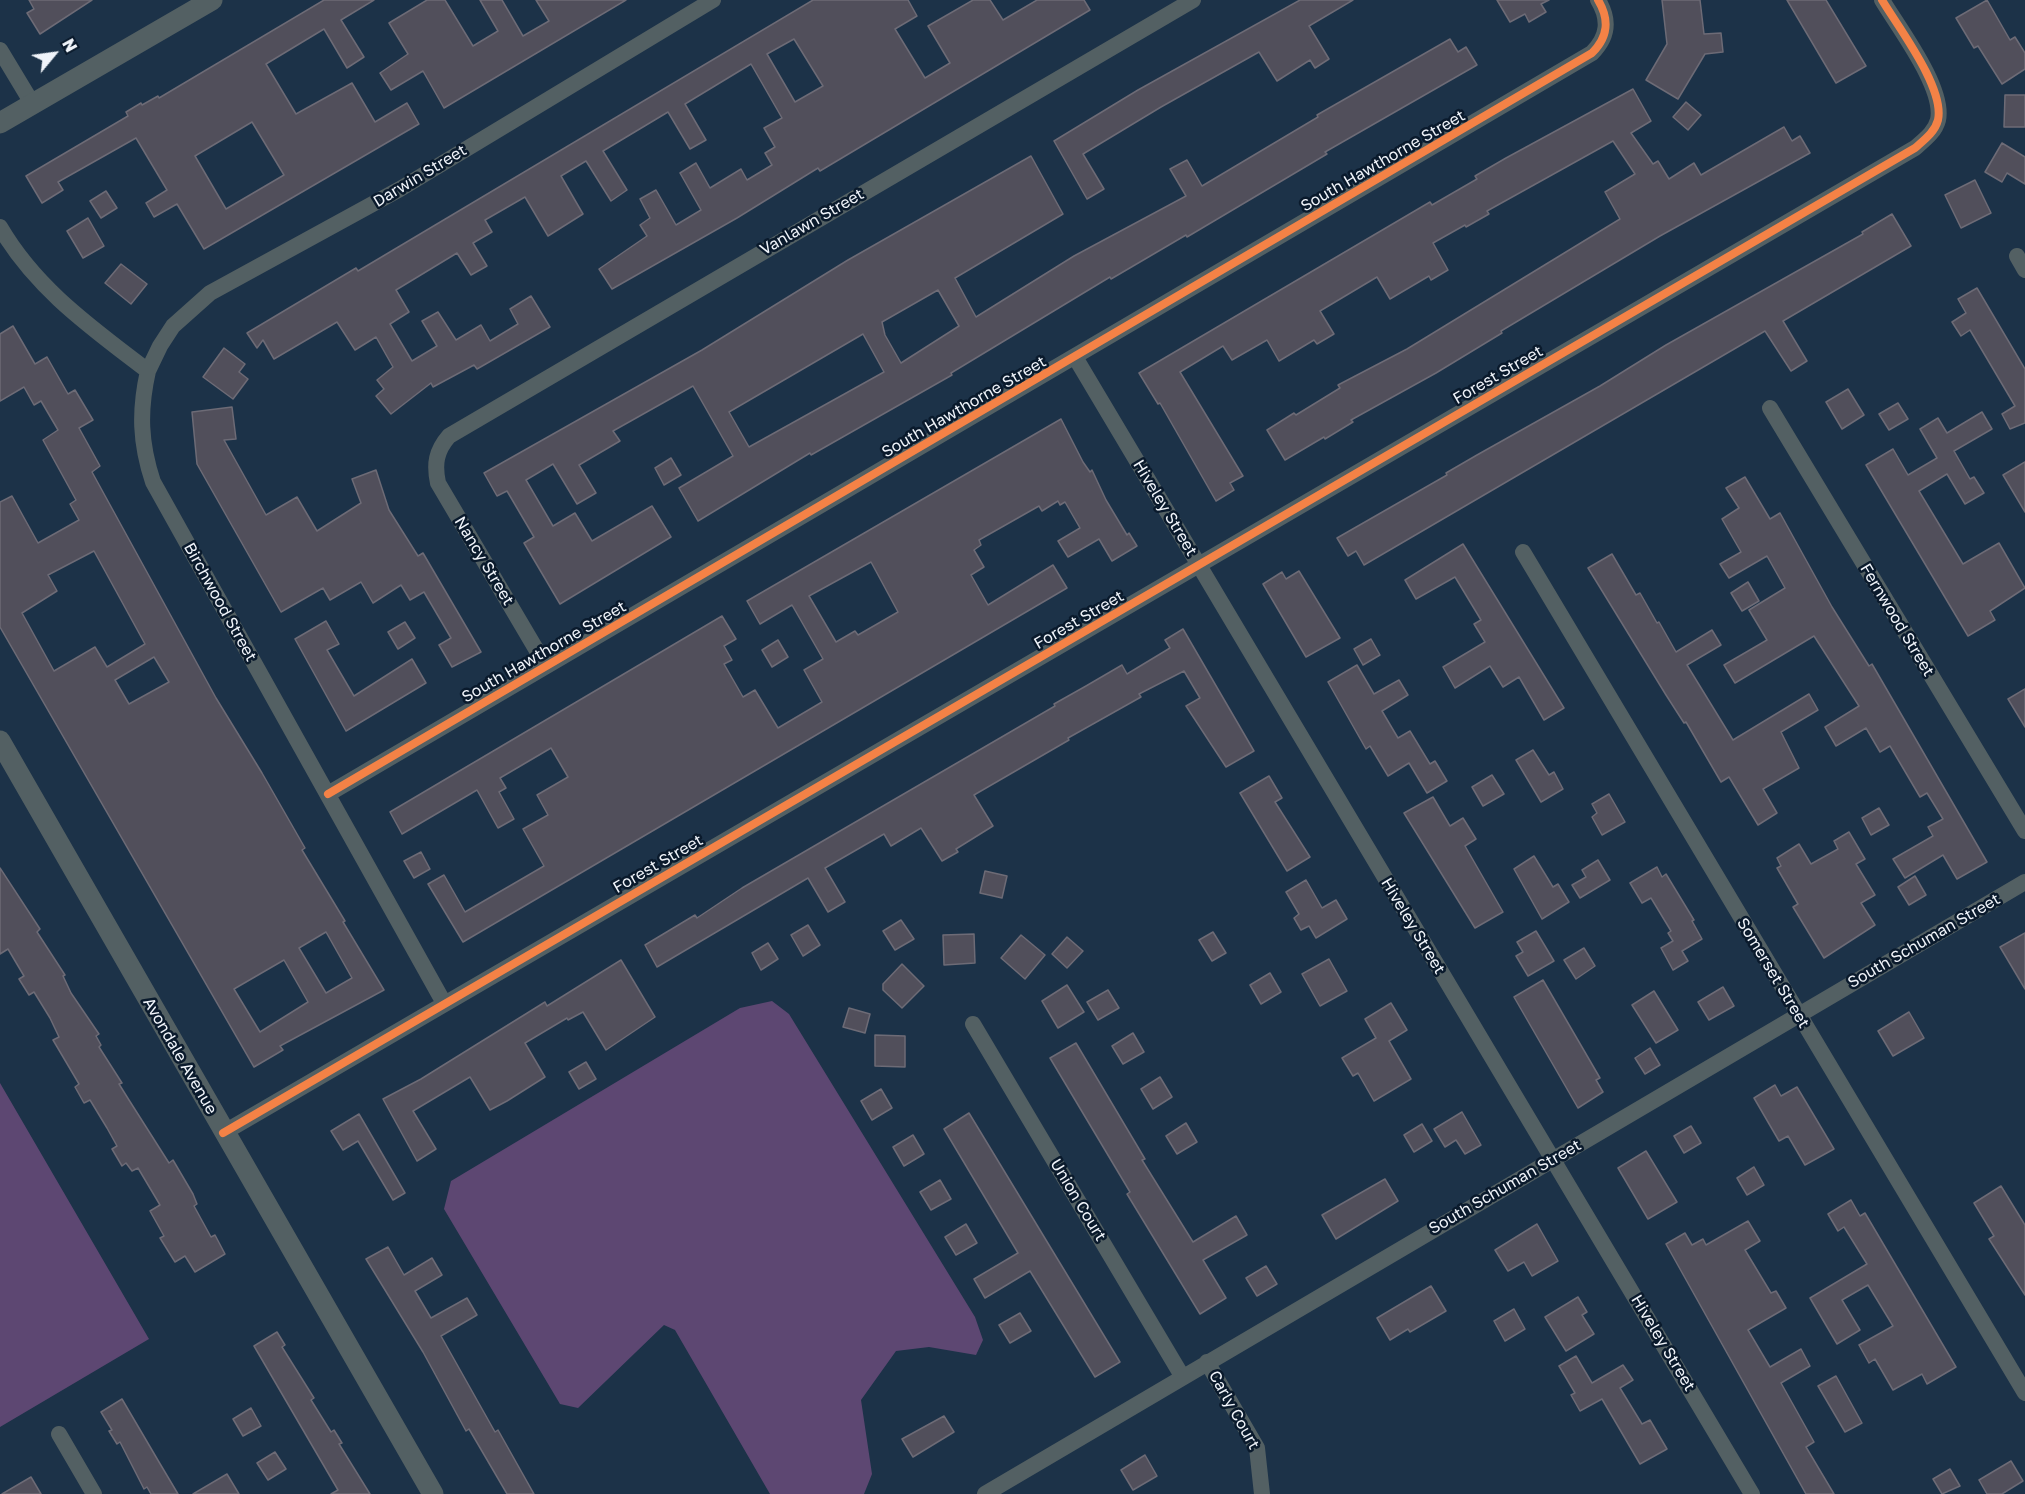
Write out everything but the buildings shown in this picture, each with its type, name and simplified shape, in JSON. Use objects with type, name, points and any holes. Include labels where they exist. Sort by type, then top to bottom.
[{"type":"street","points":[[0,123],[212,0]]},
{"type":"street","name":"Darwin Street","points":[[148,372],[160,346],[173,326],[210,293],[400,189],[713,0]]},
{"type":"street","name":"Vanlawn Street","points":[[438,453],[441,445],[456,431],[1193,0]]},
{"type":"street","name":"South Hawthorne Street","points":[[328,794],[1592,53],[1602,43],[1605,34],[1604,10],[1598,0]]},
{"type":"street","name":"Forest Street","points":[[223,1133],[1915,148],[1927,138],[1938,120],[1934,88],[1882,0]]},
{"type":"street","points":[[0,50],[32,103]]},
{"type":"street","points":[[0,227],[35,278],[52,295],[148,372]]},
{"type":"street","name":"Hiveley Street","points":[[1075,357],[1752,1494]]},
{"type":"street","name":"Birchwood Street","points":[[148,372],[142,398],[140,428],[143,453],[153,482],[444,1003]]},
{"type":"street","name":"Fernwood Street","points":[[1770,408],[2025,831]]},
{"type":"street","name":"Nancy Street","points":[[438,453],[435,469],[438,483],[546,666]]},
{"type":"street","name":"Somerset Street","points":[[1523,552],[2025,1393]]},
{"type":"street","name":"Avondale Avenue","points":[[0,741],[223,1133],[433,1494]]},
{"type":"street","name":"South Schuman Street","points":[[985,1494],[2025,882]]},
{"type":"street","name":"Union Court","points":[[973,1024],[1182,1376]]},
{"type":"street","name":"Carly Court","points":[[1207,1362],[1257,1448],[1262,1494]]},
{"type":"street","points":[[59,1434],[94,1494]]},
{"type":"shaded area","points":[[772,1001],[789,1014],[975,1317],[983,1340],[976,1355],[929,1347],[896,1351],[861,1400],[872,1474],[864,1494],[770,1494],[675,1330],[664,1325],[578,1408],[560,1404],[444,1209],[451,1181],[740,1008]]},
{"type":"shaded area","points":[[0,1083],[149,1339],[0,1427]]},
{"type":"cycle path","points":[[328,794],[1592,53],[1601,41],[1606,28],[1606,21],[1598,0]]},
{"type":"cycle path","points":[[223,1133],[1915,148],[1929,136],[1934,128],[1938,120],[1938,107],[1928,75],[1882,0]]}]
